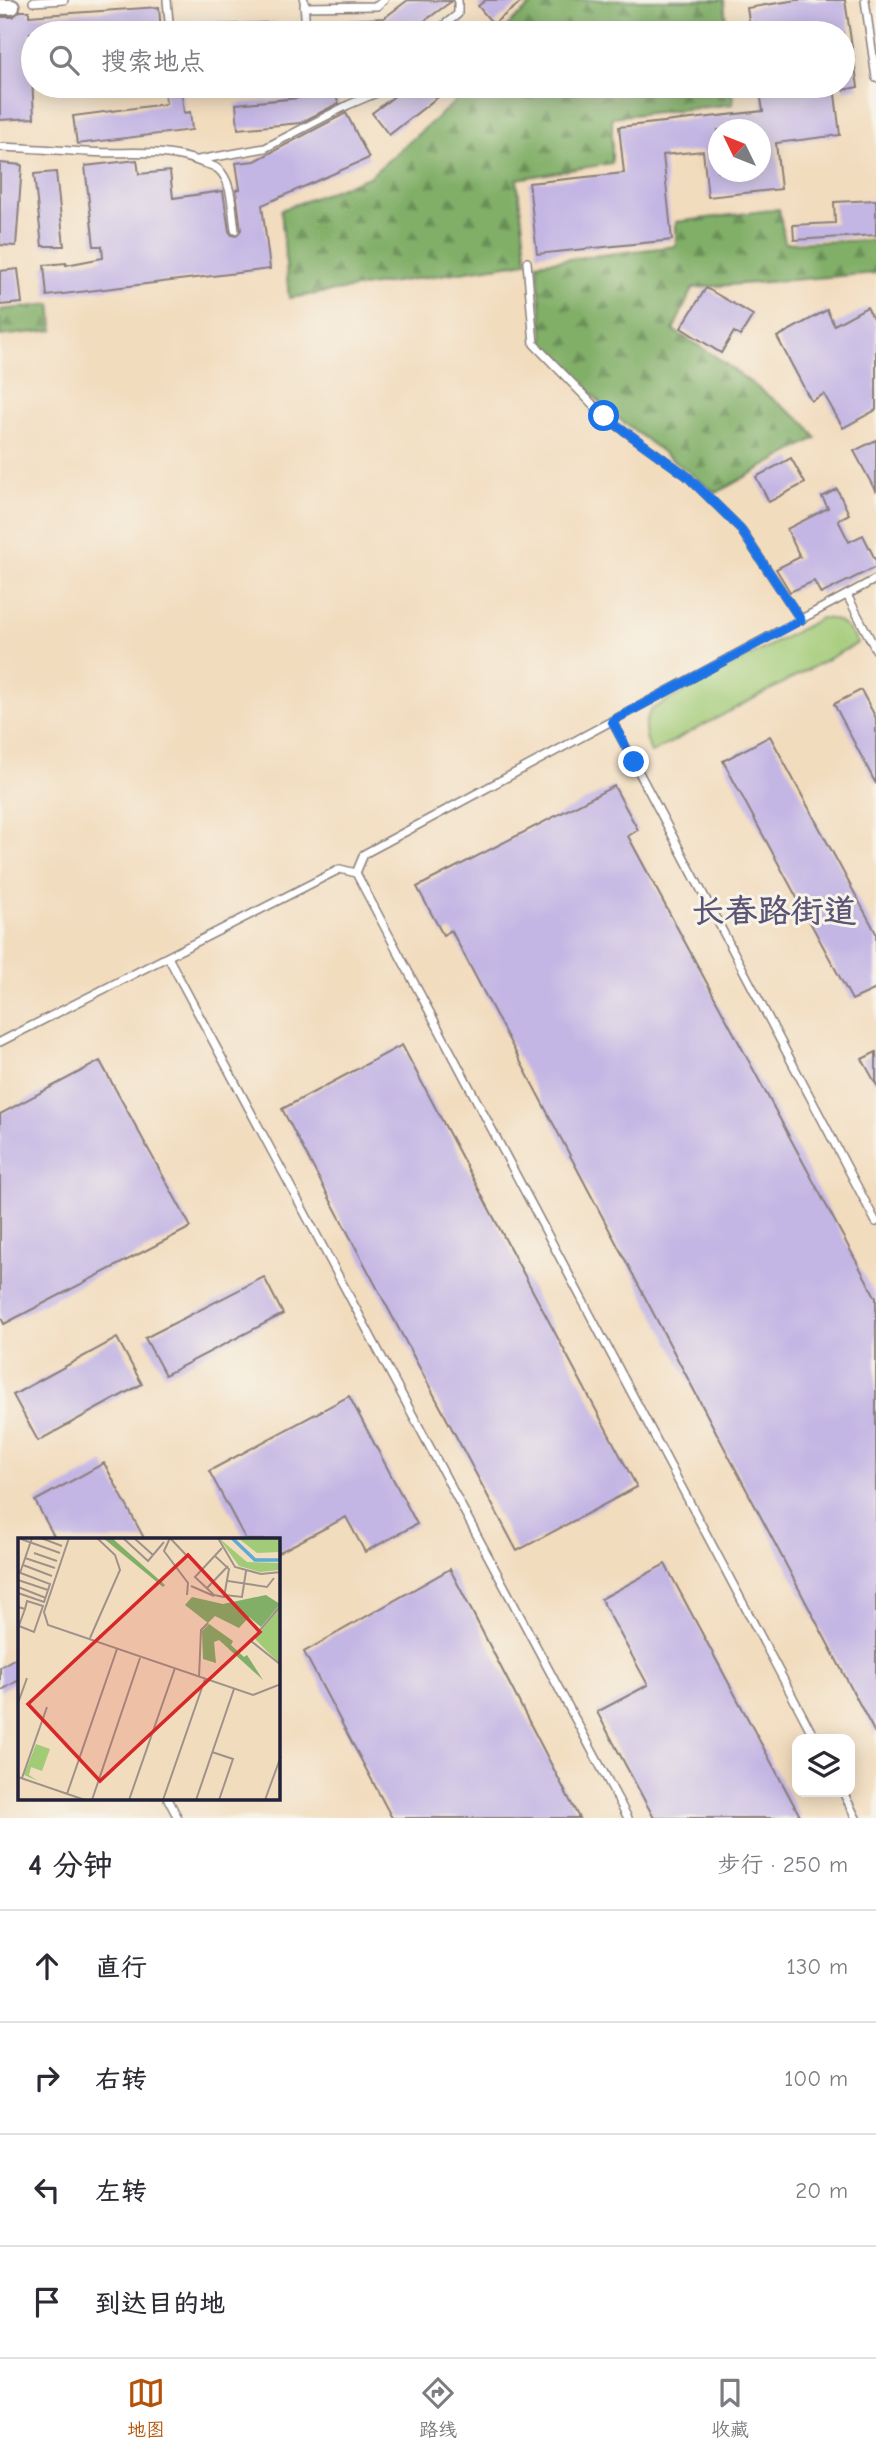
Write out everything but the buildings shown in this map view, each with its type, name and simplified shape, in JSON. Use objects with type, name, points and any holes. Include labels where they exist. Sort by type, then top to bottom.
[{"type":"lane","points":[[33,2],[64,0]]},
{"type":"lane","points":[[167,0],[168,21]]},
{"type":"lane","points":[[304,4],[377,6],[384,0]]},
{"type":"lane","points":[[449,21],[458,14],[458,0]]},
{"type":"lane","points":[[865,0],[876,78]]},
{"type":"lane","points":[[198,160],[265,148],[365,98]]},
{"type":"lane","points":[[0,147],[173,153],[198,160],[218,169],[228,183],[235,230]]},
{"type":"lane","points":[[527,262],[534,344],[604,416],[687,476],[739,527],[801,620]]},
{"type":"lane","points":[[356,873],[364,854],[876,579]]},
{"type":"lane","points":[[847,595],[876,650]]},
{"type":"lane","points":[[612,721],[876,1222]]},
{"type":"lane","points":[[0,1042],[340,869],[356,873],[812,1734]]},
{"type":"lane","points":[[168,957],[628,1818]]},
{"type":"lane","points":[[846,1797],[856,1818]]},
{"type":"lane","points":[[169,1800],[178,1818]]},
{"type":"green space","points":[[537,0],[724,0],[726,21],[513,21]]},
{"type":"green space","points":[[459,98],[733,98],[733,104],[612,117],[612,163],[517,179],[527,262],[289,298],[281,210],[369,177]]},
{"type":"green space","points":[[779,209],[785,243],[876,240],[876,273],[693,288],[673,330],[715,356],[806,424],[816,438],[716,493],[605,408],[544,343],[537,263],[676,246],[676,222]]},
{"type":"green space","points":[[51,304],[54,330],[0,336],[0,310]]},
{"type":"green space","points":[[821,618],[843,624],[858,643],[651,753],[645,731],[646,720],[652,709]]},
{"type":"district","name":"长春路街道","points":[[774,910]]},
{"type":"route","points":[[604,416],[687,476],[739,527],[801,620],[612,721],[634,762]]}]
